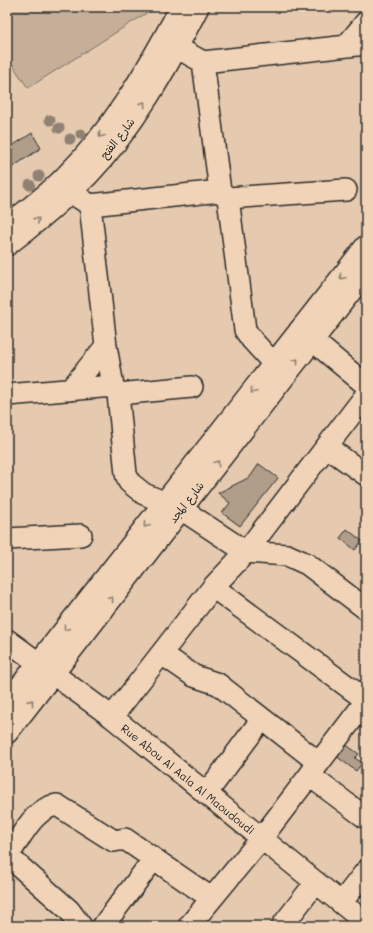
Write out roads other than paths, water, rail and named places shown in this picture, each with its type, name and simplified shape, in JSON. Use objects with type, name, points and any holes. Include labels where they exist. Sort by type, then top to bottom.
[{"type":"main road","name":"شارع المجد","points":[[7,732],[46,669],[306,335],[366,247]]},
{"type":"main road","name":"شارع المجد","points":[[173,506],[274,364],[306,335],[366,271]]},
{"type":"main road","name":"شارع المجد","points":[[7,704],[46,669]]},
{"type":"street","name":"شارع الفتح","points":[[170,44],[181,7]]},
{"type":"street","name":"شارع الفتح","points":[[7,245],[67,185],[97,140],[123,106],[142,76],[170,44],[198,7]]},
{"type":"street","points":[[170,44],[203,62],[356,45],[366,22]]},
{"type":"street","points":[[203,62],[224,195],[234,234],[245,330],[274,364]]},
{"type":"street","name":"شارع الفتح","points":[[7,226],[67,185]]},
{"type":"street","points":[[67,185],[78,198],[90,205],[224,195],[256,196],[346,190]]},
{"type":"street","points":[[234,234],[256,196]]},
{"type":"street","points":[[90,205],[106,346],[115,390],[125,464],[129,482],[144,494],[173,506],[246,552],[287,555],[297,558],[365,605]]},
{"type":"street","points":[[306,335],[366,385]]},
{"type":"street","points":[[70,390],[106,346]]},
{"type":"street","points":[[7,395],[70,390],[192,387]]},
{"type":"street","points":[[112,718],[213,587],[246,552],[366,395]]},
{"type":"street","points":[[327,447],[366,475]]},
{"type":"street","points":[[7,539],[81,535]]},
{"type":"street","points":[[189,926],[210,898],[261,839],[315,770],[366,700],[213,587]]},
{"type":"street","name":"Rue Abou Al Aala Al Maoudoudi","points":[[7,640],[112,718],[366,922]]},
{"type":"street","points":[[162,654],[194,676],[218,684],[262,719],[366,818]]},
{"type":"street","points":[[206,794],[262,719]]},
{"type":"street","points":[[81,926],[69,910],[8,857],[40,813],[50,806],[57,805],[114,841],[125,839],[210,898]]},
{"type":"street","points":[[104,926],[154,860]]},
{"type":"street","points":[[342,902],[366,871]]},
{"type":"street","points":[[282,926],[316,882]]}]
